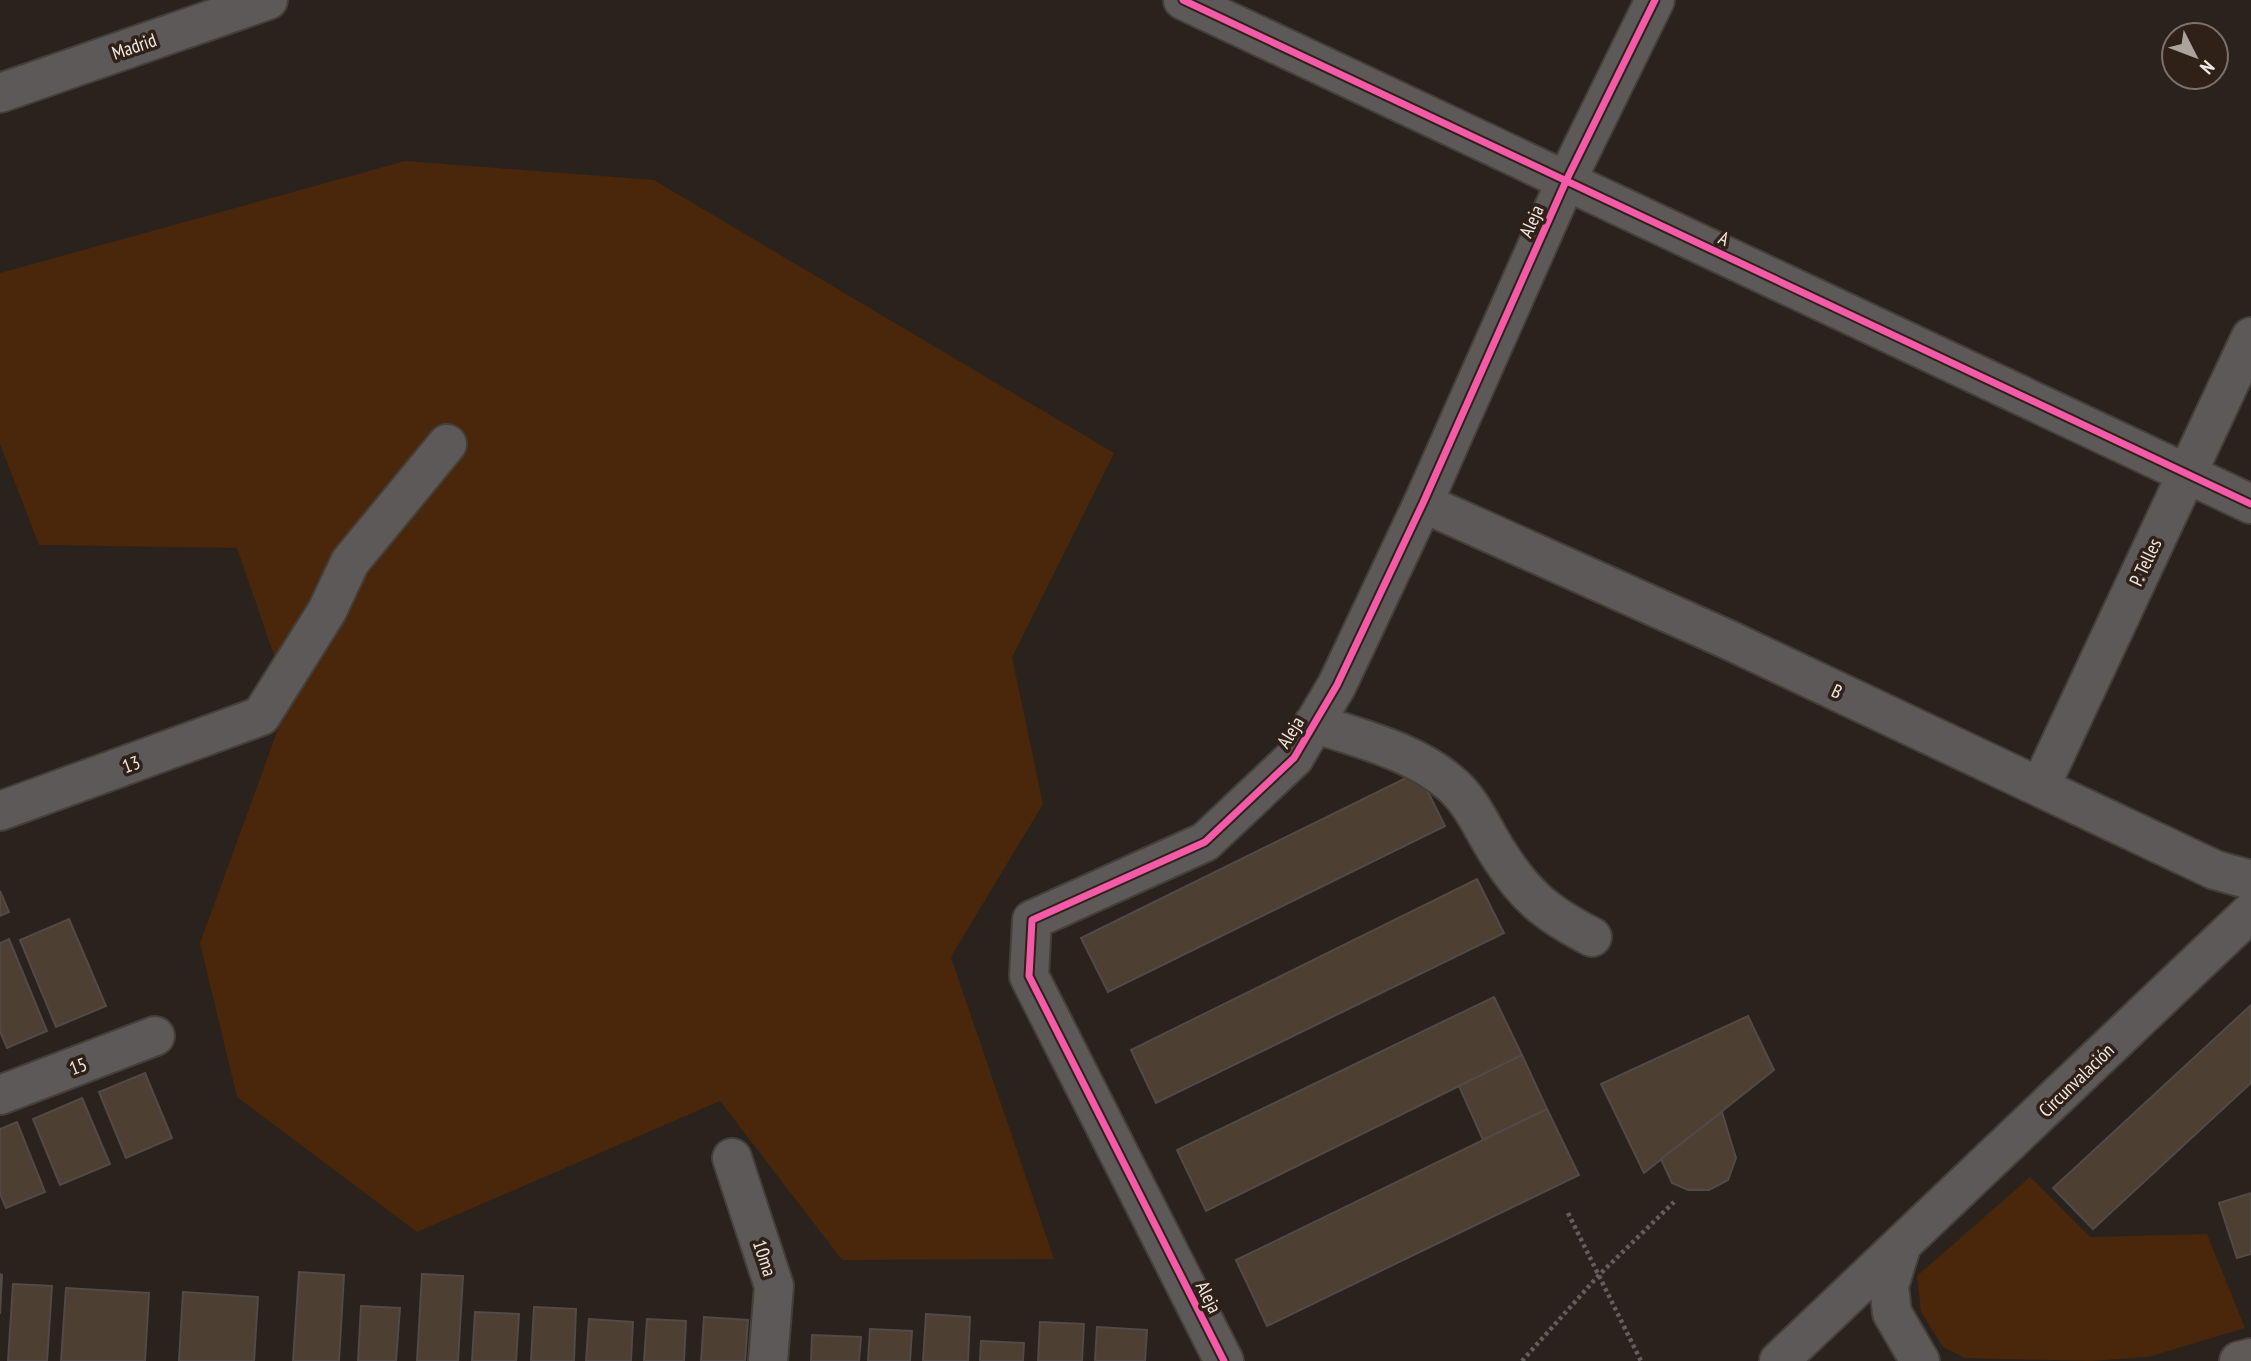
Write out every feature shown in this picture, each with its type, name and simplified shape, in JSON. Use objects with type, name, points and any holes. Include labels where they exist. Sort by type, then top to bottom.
[{"type":"main road","points":[[2239,1361],[2251,1358]]},
{"type":"street","name":"Madrid","points":[[0,93],[268,0]]},
{"type":"street","name":"A","points":[[1183,0],[2251,504]]},
{"type":"street","name":"Aleja","points":[[1224,1361],[1028,976],[1032,920],[1205,842],[1294,758],[1337,685],[1423,503],[1566,181],[1655,0]]},
{"type":"street","name":"P. Telles","points":[[2040,787],[2251,337]]},
{"type":"street","name":"13","points":[[0,811],[261,716],[327,611],[350,562],[447,444]]},
{"type":"street","name":"B","points":[[1423,503],[1731,641],[2215,870],[2251,880]]},
{"type":"street","points":[[1314,723],[1414,759],[1451,783],[1478,817],[1523,888],[1553,918],[1592,937]]},
{"type":"street","name":"Circunvalación","points":[[1779,1361],[2251,912]]},
{"type":"street","name":"15","points":[[0,1095],[155,1036]]},
{"type":"street","name":"10ma","points":[[732,1158],[774,1286],[768,1361]]},
{"type":"street","name":"Circunvalación","points":[[1901,1247],[1889,1286],[1892,1313],[1920,1361]]},
{"type":"path","points":[[1522,1361],[1599,1275],[1674,1202]]},
{"type":"path","points":[[1568,1213],[1641,1361]]},
{"type":"shaded area","points":[[405,161],[654,180],[1114,453],[1012,657],[1043,804],[951,957],[1054,1259],[842,1260],[720,1101],[417,1232],[237,1097],[200,943],[289,699],[237,548],[39,545],[0,444],[0,273]]},
{"type":"shaded area","points":[[2030,1177],[2090,1237],[2207,1234],[2245,1328],[2148,1357],[2091,1361],[1965,1358],[1943,1347],[1921,1312],[1917,1276]]},
{"type":"building","points":[[1418,772],[1445,826],[1108,992],[1081,938]]},
{"type":"building","points":[[1477,879],[1504,933],[1156,1103],[1131,1050]]},
{"type":"building","points":[[0,891],[9,912],[0,916]]},
{"type":"building","points":[[69,919],[106,1006],[56,1027],[20,940]]},
{"type":"building","points":[[9,939],[47,1031],[7,1048],[0,1031],[0,943]]},
{"type":"building","points":[[1494,997],[1522,1055],[1206,1211],[1177,1150]]},
{"type":"building","points":[[2251,1005],[2251,1083],[2093,1229],[2053,1188]]},
{"type":"building","points":[[1748,1016],[1774,1070],[1644,1173],[1601,1084]]},
{"type":"building","points":[[1522,1055],[1547,1109],[1483,1140],[1459,1086]]},
{"type":"building","points":[[145,1073],[172,1138],[126,1158],[99,1092]]},
{"type":"building","points":[[82,1098],[110,1164],[60,1185],[33,1119]]},
{"type":"building","points":[[1547,1109],[1579,1175],[1267,1326],[1236,1260]]},
{"type":"building","points":[[1722,1112],[1736,1158],[1728,1180],[1709,1190],[1688,1190],[1672,1183],[1661,1159]]},
{"type":"building","points":[[17,1122],[45,1192],[6,1208],[0,1194],[0,1129]]},
{"type":"building","points":[[2251,1193],[2251,1254],[2237,1258],[2219,1203]]},
{"type":"building","points":[[299,1272],[344,1275],[339,1361],[293,1361]]},
{"type":"building","points":[[0,1274],[2,1275],[0,1314]]},
{"type":"building","points":[[422,1274],[463,1276],[458,1361],[417,1361]]},
{"type":"building","points":[[13,1284],[52,1286],[47,1361],[8,1361]]},
{"type":"building","points":[[66,1288],[149,1293],[145,1361],[61,1361]]},
{"type":"building","points":[[183,1292],[258,1297],[254,1361],[179,1361]]},
{"type":"building","points":[[361,1306],[400,1308],[396,1361],[358,1361]]},
{"type":"building","points":[[534,1307],[576,1309],[574,1361],[531,1361]]},
{"type":"building","points":[[475,1312],[519,1314],[516,1361],[472,1361]]},
{"type":"building","points":[[926,1314],[970,1317],[968,1361],[923,1361]]},
{"type":"building","points":[[704,1317],[748,1320],[745,1361],[701,1361]]},
{"type":"building","points":[[589,1319],[633,1322],[631,1361],[586,1361]]},
{"type":"building","points":[[647,1319],[686,1321],[684,1361],[644,1361]]},
{"type":"building","points":[[1040,1322],[1084,1324],[1082,1361],[1038,1361]]},
{"type":"building","points":[[1097,1327],[1147,1330],[1145,1361],[1095,1361]]},
{"type":"building","points":[[870,1329],[912,1331],[910,1361],[868,1361]]},
{"type":"building","points":[[812,1335],[861,1337],[859,1361],[811,1361]]},
{"type":"building","points":[[981,1341],[1024,1343],[1023,1361],[980,1361]]},
{"type":"cycle path","points":[[1183,0],[2251,504]]},
{"type":"cycle path","points":[[1224,1361],[1029,976],[1032,920],[1205,842],[1294,758],[1337,685],[1423,503],[1566,181],[1655,0]]}]
